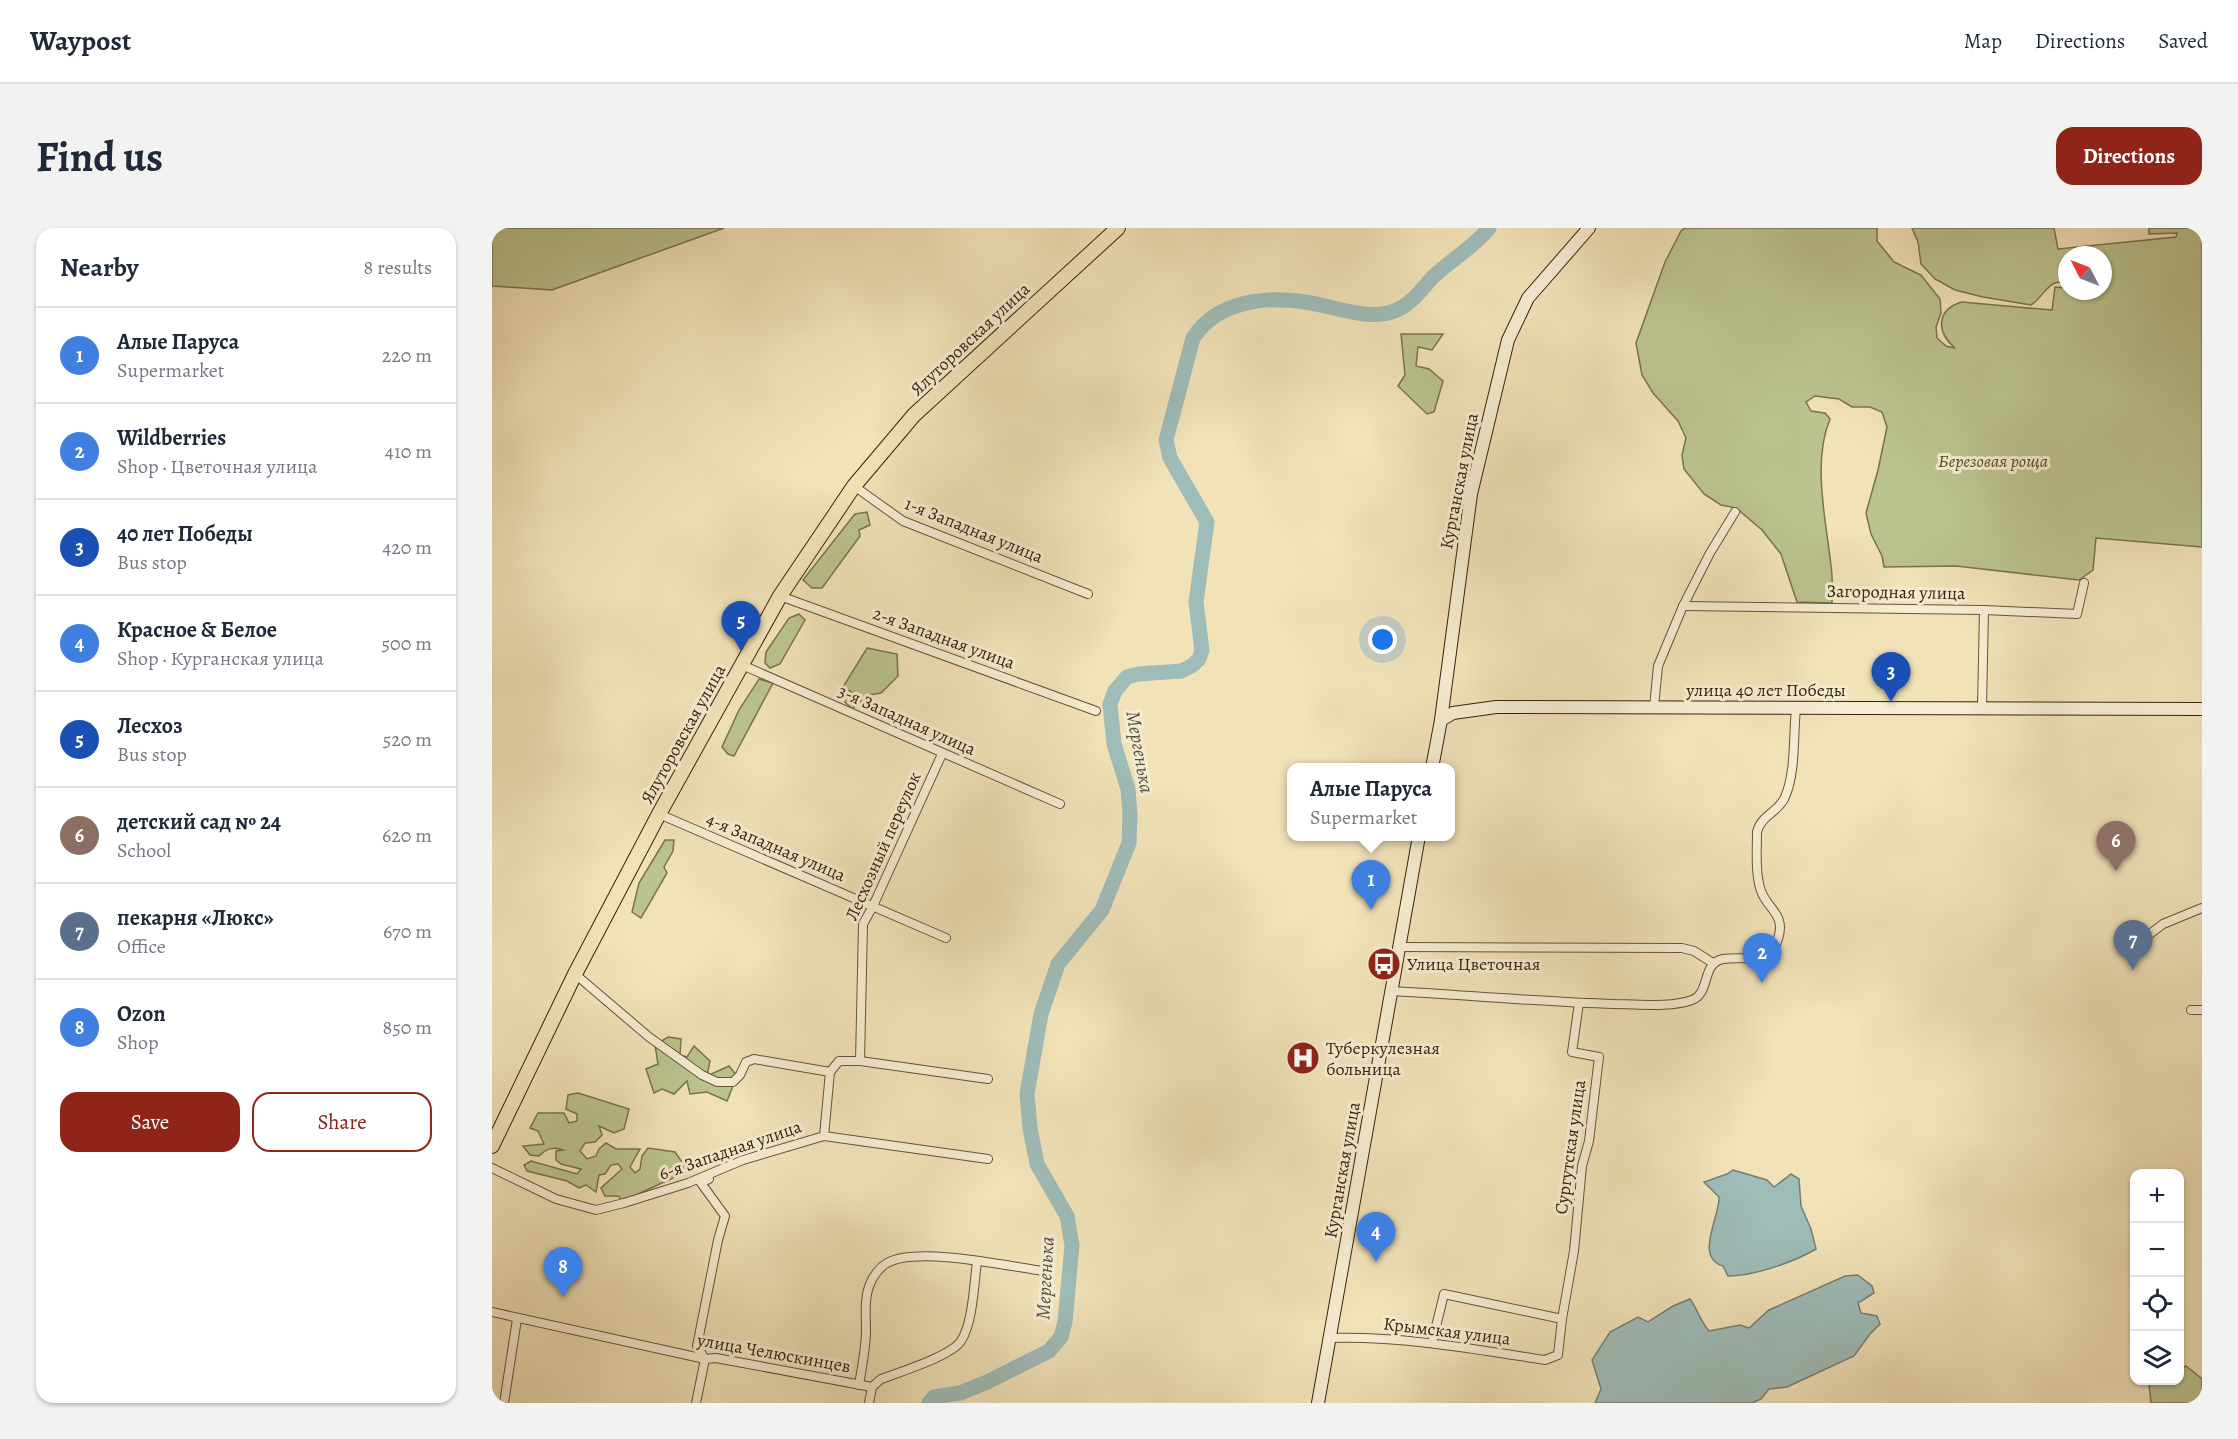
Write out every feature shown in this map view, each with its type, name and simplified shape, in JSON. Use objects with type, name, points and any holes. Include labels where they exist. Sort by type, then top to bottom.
[{"type":"main road","name":"Ялуторовская улица","points":[[492,1146],[574,974],[659,814],[780,596],[854,486],[914,415],[1118,228]]},
{"type":"main road","name":"Курганская улица","points":[[1433,763],[1441,720],[1471,494],[1508,340],[1528,298],[1589,228]]},
{"type":"main road","name":"улица 40 лет Победы","points":[[1441,720],[1453,713],[1496,707],[2202,709]]},
{"type":"main road","name":"Курганская улица","points":[[1318,1403],[1418,841]]},
{"type":"street","name":"1-я Западная улица","points":[[854,486],[903,521],[1088,594]]},
{"type":"street","points":[[1654,708],[1658,666],[1683,606],[1710,553],[1735,512]]},
{"type":"street","name":"Загородная улица","points":[[1683,606],[1984,610],[2077,615],[2084,583]]},
{"type":"street","name":"2-я Западная улица","points":[[780,596],[1096,711]]},
{"type":"street","points":[[1982,708],[1984,610]]},
{"type":"street","name":"3-я Западная улица","points":[[742,665],[1060,804]]},
{"type":"street","points":[[1392,991],[1579,1003],[1662,1004],[1694,999],[1703,990],[1713,963],[1722,959],[1751,959],[1765,955],[1774,948],[1779,938],[1780,921],[1778,914],[1767,902],[1759,882],[1757,832],[1759,824],[1765,817],[1780,807],[1791,781],[1796,708]]},
{"type":"street","name":"Лесхозный переулок","points":[[860,1061],[863,924],[942,754]]},
{"type":"street","name":"4-я Западная улица","points":[[659,814],[946,938]]},
{"type":"street","points":[[2134,946],[2163,924],[2202,908]]},
{"type":"street","points":[[1399,947],[1682,948],[1694,951],[1713,963]]},
{"type":"street","points":[[574,974],[650,1037],[702,1075],[717,1082],[733,1082],[740,1075],[746,1062],[754,1059],[830,1072]]},
{"type":"street","name":"Сургутская улица","points":[[1562,1318],[1574,1251],[1582,1166],[1589,1141],[1599,1057],[1572,1053],[1579,1003]]},
{"type":"street","points":[[2191,1010],[2202,1010]]},
{"type":"street","points":[[824,1136],[830,1072],[839,1061],[860,1061],[988,1079]]},
{"type":"street","name":"6-я Западная улица","points":[[492,1167],[556,1199],[596,1210],[688,1183],[743,1160],[824,1136],[988,1159]]},
{"type":"street","points":[[696,1403],[705,1359],[697,1346],[725,1216],[701,1183],[743,1160]]},
{"type":"street","points":[[859,1384],[865,1348],[865,1312],[869,1285],[877,1271],[888,1262],[906,1257],[937,1256],[1043,1271]]},
{"type":"street","name":"улица Челюскинцев","points":[[492,1312],[705,1359],[716,1358],[872,1387],[881,1379],[950,1352],[961,1341],[967,1326],[977,1262]]},
{"type":"street","points":[[1432,1342],[1444,1294],[1562,1318]]},
{"type":"street","name":"Крымская улица","points":[[1331,1338],[1358,1337],[1432,1342],[1545,1360],[1558,1355],[1562,1318]]},
{"type":"street","points":[[504,1403],[517,1319]]},
{"type":"street","points":[[869,1403],[872,1387]]},
{"type":"green space","points":[[492,228],[724,228],[552,290],[492,286]]},
{"type":"green space","name":"Березовая роща","points":[[1685,228],[1877,228],[1877,241],[1894,262],[1921,275],[1940,299],[1941,313],[1936,327],[1937,338],[1946,346],[1955,348],[1942,329],[1943,316],[1953,306],[1962,302],[2052,310],[2055,287],[2058,287],[2058,300],[2112,300],[2112,246],[2088,246],[2176,237],[2177,233],[2149,234],[2149,228],[2202,228],[2202,547],[2096,538],[2093,570],[2079,580],[1956,566],[1884,567],[1882,556],[1871,534],[1866,513],[1887,427],[1882,412],[1870,407],[1852,407],[1839,399],[1815,396],[1806,402],[1811,411],[1825,413],[1830,419],[1825,436],[1821,472],[1832,571],[1832,603],[1797,602],[1781,554],[1762,530],[1736,508],[1721,505],[1704,494],[1684,469],[1682,455],[1686,438],[1678,421],[1653,393],[1642,375],[1636,343],[1665,262],[1681,231]]},
{"type":"green space","name":"Березовая роща","points":[[1912,228],[2054,228],[2058,249],[2058,283],[2051,285],[2031,305],[1955,290],[1935,279],[1921,264],[1918,242]]},
{"type":"green space","points":[[1401,334],[1443,334],[1432,350],[1418,347],[1416,366],[1429,369],[1443,381],[1434,412],[1427,414],[1398,386],[1405,375]]},
{"type":"green space","points":[[867,512],[870,525],[859,530],[860,536],[822,588],[812,588],[803,580],[855,514]]},
{"type":"green space","points":[[799,614],[805,620],[780,664],[770,668],[765,663],[766,652],[789,618]]},
{"type":"green space","points":[[867,648],[897,654],[898,676],[881,693],[869,695],[852,709],[845,702],[853,693],[843,687]]},
{"type":"green space","points":[[759,679],[773,683],[734,756],[728,754],[722,747],[739,710]]},
{"type":"green space","points":[[665,840],[674,840],[673,851],[664,867],[667,873],[641,918],[632,912],[639,883]]},
{"type":"green space","points":[[668,1037],[681,1039],[680,1055],[687,1057],[694,1046],[710,1061],[707,1076],[729,1066],[737,1076],[727,1101],[707,1092],[690,1094],[687,1081],[674,1094],[662,1089],[654,1093],[646,1069],[658,1064],[655,1045]]},
{"type":"green space","points":[[578,1093],[629,1109],[624,1129],[614,1133],[599,1126],[602,1135],[595,1142],[585,1143],[580,1151],[587,1159],[596,1156],[599,1149],[606,1143],[616,1149],[640,1149],[630,1167],[635,1173],[640,1169],[642,1156],[648,1148],[675,1152],[688,1171],[623,1201],[618,1196],[605,1196],[601,1188],[622,1169],[618,1164],[611,1165],[605,1174],[599,1175],[596,1192],[586,1185],[579,1188],[567,1181],[527,1171],[524,1165],[531,1161],[577,1174],[581,1169],[561,1164],[556,1160],[556,1151],[563,1150],[550,1149],[539,1156],[530,1155],[523,1146],[544,1144],[538,1131],[530,1128],[538,1113],[564,1113],[569,1123],[577,1121],[577,1114],[566,1109],[568,1095]]},
{"type":"green space","points":[[2186,1366],[2202,1379],[2202,1403],[2151,1403],[2149,1385],[2184,1385],[2184,1367]]},
{"type":"water","points":[[1733,1170],[1767,1180],[1774,1187],[1791,1174],[1799,1179],[1801,1206],[1811,1229],[1816,1249],[1774,1267],[1750,1274],[1728,1276],[1723,1266],[1710,1254],[1710,1236],[1719,1197],[1704,1182]]},
{"type":"water","points":[[1858,1275],[1872,1286],[1874,1293],[1858,1303],[1861,1313],[1877,1316],[1880,1324],[1854,1356],[1787,1387],[1769,1389],[1761,1399],[1752,1403],[1595,1403],[1601,1389],[1592,1360],[1610,1332],[1638,1317],[1648,1322],[1673,1306],[1690,1299],[1709,1331],[1740,1325],[1749,1328],[1769,1310],[1845,1276]]},
{"type":"waterway","name":"Мергенька","points":[[929,1403],[934,1397],[960,1393],[985,1383],[1049,1351],[1061,1337],[1065,1322],[1072,1245],[1067,1216],[1037,1164],[1030,1128],[1027,1094],[1041,1014],[1058,964],[1102,910],[1129,843],[1128,789],[1114,744],[1110,704],[1115,691],[1127,677],[1182,671],[1199,659],[1202,650],[1196,602],[1207,522],[1170,458],[1166,440],[1193,338],[1219,313],[1253,302],[1289,300],[1370,314],[1397,310],[1413,299],[1434,276],[1477,241],[1489,228]]},
{"type":"place","name":"Лесхоз","points":[[741,651]]},
{"type":"place","name":"40 лет Победы","points":[[1891,702]]},
{"type":"place","name":"детский сад № 24","points":[[2116,871]]},
{"type":"place","name":"Алые Паруса","points":[[1371,910]]},
{"type":"place","name":"Улица Цветочная","points":[[1384,964]]},
{"type":"place","name":"пекарня «Люкс»","points":[[2133,970]]},
{"type":"place","name":"Wildberries","points":[[1762,983]]},
{"type":"place","name":"Туберкулезная больница","points":[[1303,1058]]},
{"type":"place","name":"Красное & Белое","points":[[1376,1262]]},
{"type":"place","name":"Ozon","points":[[563,1297]]}]
